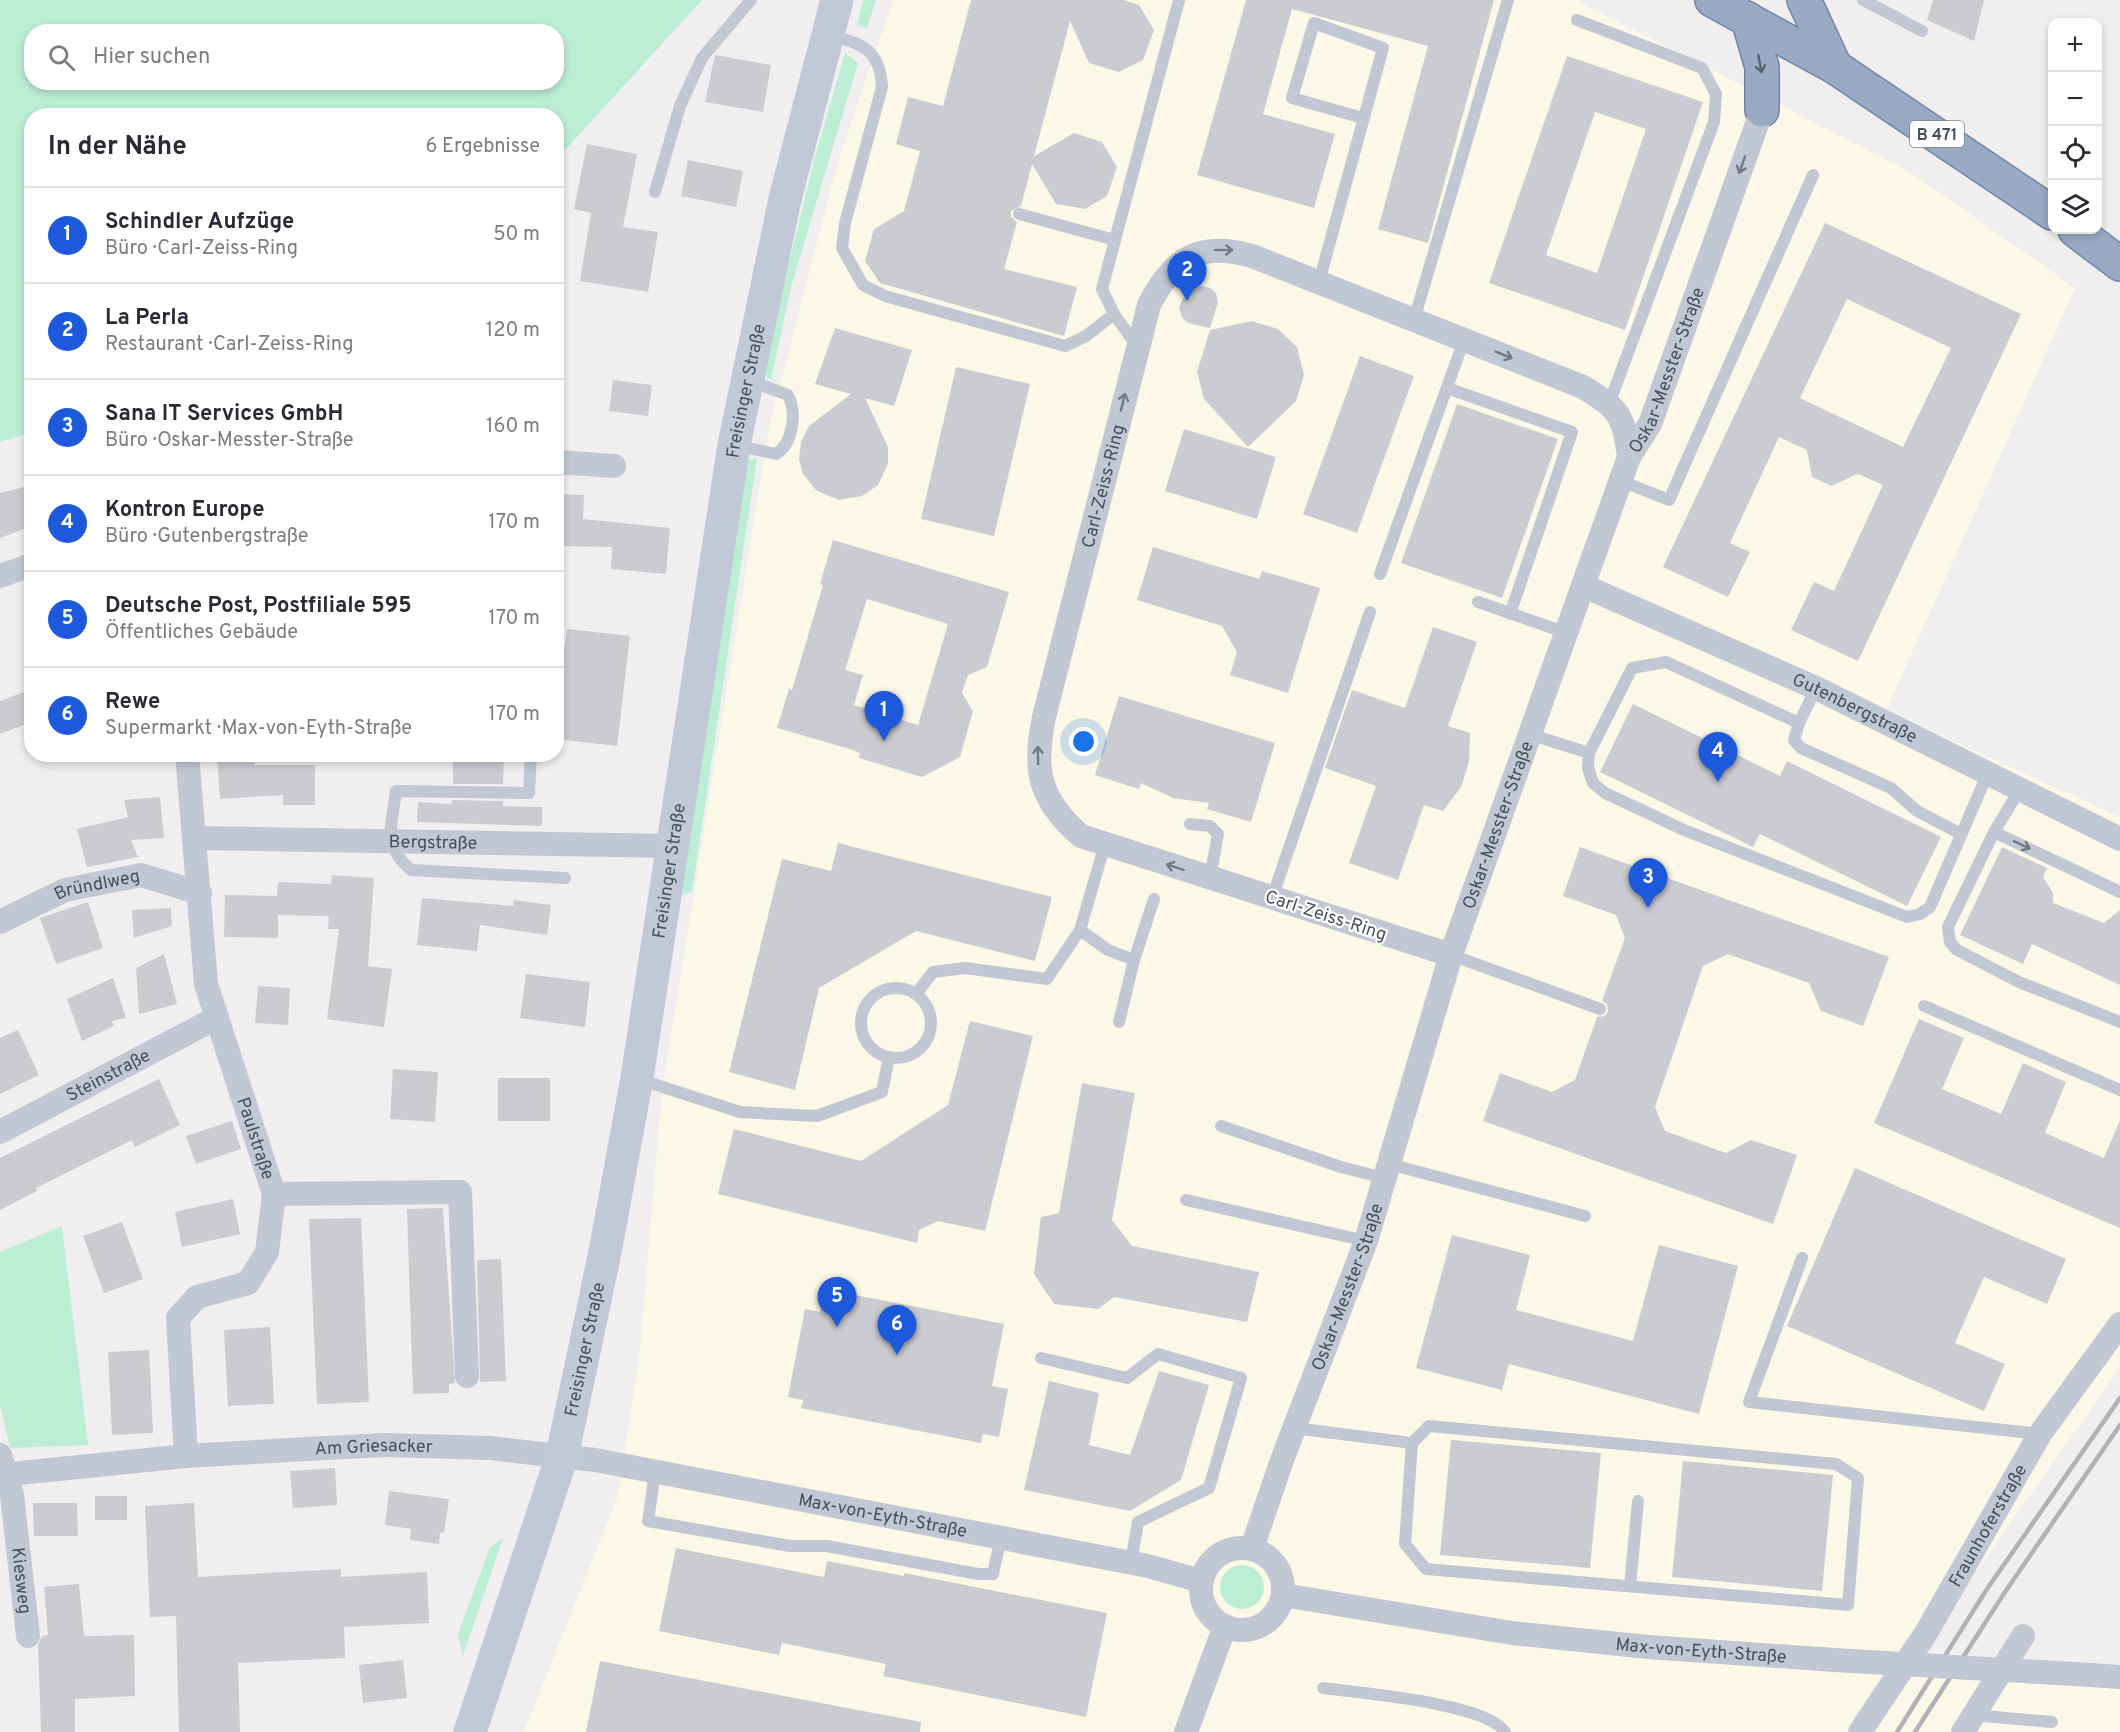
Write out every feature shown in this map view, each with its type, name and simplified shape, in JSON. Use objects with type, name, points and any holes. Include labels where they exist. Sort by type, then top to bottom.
[{"type":"highway","name":"B 471","points":[[1712,0],[1835,67],[2048,210]]},
{"type":"highway","points":[[1804,0],[1835,67]]},
{"type":"highway","points":[[1748,19],[1762,67],[1761,110]]},
{"type":"highway","points":[[2080,234],[2120,264]]},
{"type":"main road","name":"Freisinger Straße","points":[[470,1732],[562,1456],[621,1174],[734,445],[785,199],[837,0]]},
{"type":"street","name":"Oskar-Messter-Straße","points":[[1252,1548],[1294,1428],[1366,1241],[1451,955],[1529,734],[1629,457],[1650,424],[1761,110]]},
{"type":"street","name":"Carl-Zeiss-Ring","points":[[1451,955],[1081,836],[1061,819],[1047,798],[1038,770],[1038,744],[1149,305],[1162,279],[1182,261],[1205,251],[1228,249],[1319,282],[1583,387],[1609,404],[1625,425],[1629,457]]},
{"type":"street","points":[[564,463],[614,466]]},
{"type":"street","points":[[0,576],[24,568]]},
{"type":"street","name":"Gutenbergstraße","points":[[1584,586],[1816,688],[2019,791],[2120,839]]},
{"type":"street","name":"Paulstraße","points":[[188,762],[206,984],[274,1194],[460,1192],[467,1376]]},
{"type":"street","name":"Bergstraße","points":[[195,838],[673,846]]},
{"type":"street","name":"Bründlweg","points":[[0,922],[65,890],[141,875],[200,893]]},
{"type":"street","name":"Steinstraße","points":[[0,1131],[216,1018]]},
{"type":"street","points":[[186,1456],[178,1318],[197,1297],[248,1283],[267,1252],[274,1194]]},
{"type":"street","name":"Fraunhoferstraße","points":[[1860,1732],[1926,1633],[2040,1434],[2120,1324]]},
{"type":"street","name":"Am Griesacker","points":[[1,1468],[385,1446],[490,1448],[562,1456]]},
{"type":"street","name":"Max-von-Eyth-Straße","points":[[562,1456],[595,1460],[1001,1537],[1131,1563],[1201,1581]]},
{"type":"street","name":"Kiesweg","points":[[1,1468],[12,1495],[28,1636]]},
{"type":"street","points":[[1252,1548],[1263,1552],[1277,1566],[1284,1583],[1283,1595],[1280,1607],[1262,1625],[1237,1630],[1215,1620],[1203,1603],[1201,1581],[1206,1568],[1225,1551],[1252,1548]]},
{"type":"street","name":"Max-von-Eyth-Straße","points":[[1283,1595],[1512,1633],[1648,1647],[2120,1677]]},
{"type":"street","points":[[1186,1732],[1225,1626]]},
{"type":"street","points":[[1968,1723],[2023,1636]]},
{"type":"lane","points":[[655,192],[680,106],[702,58],[751,0]]},
{"type":"lane","points":[[1137,346],[1114,314],[1102,289],[1179,0]]},
{"type":"lane","points":[[1414,320],[1508,0]]},
{"type":"lane","points":[[1863,0],[1922,31]]},
{"type":"lane","points":[[1577,20],[1702,68],[1716,94],[1714,122],[1609,404]]},
{"type":"lane","points":[[1319,282],[1383,48],[1314,23],[1292,98],[1363,118]]},
{"type":"lane","points":[[828,34],[856,42],[876,57],[881,71],[882,87],[845,223],[842,248],[863,285],[885,296],[1065,346],[1086,336],[1114,314]]},
{"type":"lane","points":[[1622,480],[1669,500],[1813,175]]},
{"type":"lane","points":[[1019,214],[1115,240]]},
{"type":"lane","points":[[1380,574],[1464,340]]},
{"type":"lane","points":[[734,445],[776,454],[785,448],[789,437],[794,405],[788,395],[747,380]]},
{"type":"lane","points":[[1447,388],[1572,432],[1510,614]]},
{"type":"lane","points":[[1478,602],[1567,633]]},
{"type":"lane","points":[[1272,898],[1370,612]]},
{"type":"lane","points":[[1799,723],[1666,662],[1632,668],[1589,753],[1588,768],[1593,783],[1605,794],[1684,830],[1891,913],[1907,917],[1920,914],[1930,907],[1987,775]]},
{"type":"lane","points":[[1816,688],[1799,723],[1794,740],[1801,748],[1891,788],[1917,811],[1961,834]]},
{"type":"lane","points":[[1529,734],[1589,753]]},
{"type":"lane","points":[[531,762],[529,793],[396,791],[390,841],[396,857],[411,870],[565,878]]},
{"type":"lane","points":[[2019,791],[1994,832],[1948,927],[1950,942],[1957,950],[2019,982],[2120,1022]]},
{"type":"lane","points":[[1190,825],[1210,826],[1218,834],[1210,878]]},
{"type":"lane","points":[[1994,832],[2120,892]]},
{"type":"lane","points":[[916,994],[933,972],[965,968],[1047,979],[1080,930],[1105,844]]},
{"type":"lane","points":[[1119,1022],[1134,960],[1154,899]]},
{"type":"lane","points":[[1080,930],[1108,950],[1134,960]]},
{"type":"lane","points":[[1451,955],[1600,1009]]},
{"type":"lane","points":[[895,988],[916,994],[930,1014],[928,1037],[922,1047],[912,1054],[889,1057],[870,1046],[864,1037],[861,1025],[867,1004],[884,990],[895,988]]},
{"type":"lane","points":[[1924,1006],[2120,1090]]},
{"type":"lane","points":[[637,1078],[740,1112],[817,1116],[882,1092],[889,1057]]},
{"type":"lane","points":[[1221,1126],[1341,1167],[1387,1171],[1585,1216]]},
{"type":"lane","points":[[1186,1200],[1366,1241]]},
{"type":"lane","points":[[1802,1258],[1749,1402],[2040,1434]]},
{"type":"lane","points":[[1041,1358],[1126,1378],[1158,1354],[1241,1378],[1209,1488],[1138,1522],[1131,1563]]},
{"type":"lane","points":[[1429,1426],[1836,1464],[1858,1478],[1848,1605],[1426,1569],[1406,1544],[1412,1443],[1429,1426]]},
{"type":"lane","points":[[1294,1428],[1412,1443]]},
{"type":"lane","points":[[655,1472],[648,1521],[790,1546],[827,1546],[978,1574],[993,1574],[1001,1537]]},
{"type":"lane","points":[[1630,1586],[1638,1501]]},
{"type":"lane","points":[[1323,1688],[1448,1706],[1482,1715],[1502,1727],[1505,1732]]},
{"type":"lane","points":[[1968,1723],[2052,1722]]},
{"type":"shaded area","points":[[893,0],[1576,0],[1910,172],[2075,288],[1886,711],[2120,817],[2120,1368],[1902,1676],[2120,1689],[2120,1732],[524,1732],[618,1496],[639,1359],[662,1092],[769,427],[838,162]]},
{"type":"green space","points":[[0,0],[702,0],[564,151],[564,108],[24,108],[24,435],[0,442]]},
{"type":"green space","points":[[863,0],[876,0],[867,28],[857,25]]},
{"type":"green space","points":[[845,53],[858,63],[791,287],[771,380],[762,373],[815,157]]},
{"type":"green space","points":[[757,458],[692,892],[681,895],[746,461]]},
{"type":"green space","points":[[62,1226],[88,1445],[10,1448],[0,1404],[0,1252]]},
{"type":"green space","points":[[503,1538],[463,1656],[458,1634],[490,1547]]},
{"type":"green space","points":[[1242,1565],[1258,1571],[1264,1587],[1258,1603],[1242,1609],[1226,1603],[1220,1587],[1226,1571]]},
{"type":"building","points":[[971,0],[1124,0],[1139,5],[1154,30],[1143,60],[1119,72],[1089,63],[1070,21],[1034,156],[1074,133],[1102,142],[1117,167],[1107,196],[1085,209],[1056,204],[1032,164],[1021,206],[1011,211],[1011,217],[1017,222],[1004,269],[1077,287],[1064,336],[880,283],[865,261],[874,229],[904,211],[920,151],[896,144],[908,97],[943,106]]},
{"type":"building","points":[[1246,0],[1494,0],[1428,243],[1378,229],[1428,46],[1292,9],[1263,114],[1335,134],[1314,208],[1197,175]]},
{"type":"building","points":[[1933,0],[1984,0],[1974,41],[1927,20]]},
{"type":"building","points":[[715,55],[771,65],[763,112],[705,102]]},
{"type":"building","points":[[1567,56],[1703,102],[1625,330],[1489,283]],"holes":[[[1595,112],[1646,129],[1597,273],[1546,255]]]},
{"type":"building","points":[[587,144],[637,154],[623,227],[658,232],[648,292],[580,281],[591,213],[574,209]]},
{"type":"building","points":[[688,160],[743,171],[736,207],[681,196]]},
{"type":"building","points":[[1825,223],[2021,314],[1858,661],[1791,630],[1814,582],[1834,591],[1883,485],[1858,474],[1831,486],[1812,477],[1807,450],[1779,437],[1730,543],[1750,552],[1728,597],[1663,567]],"holes":[[[1847,299],[1951,348],[1903,447],[1800,398]]]},
{"type":"building","points":[[1201,286],[1210,288],[1216,293],[1218,302],[1210,328],[1188,323],[1182,317],[1179,308],[1182,300],[1193,289]]},
{"type":"building","points":[[1252,321],[1278,329],[1297,347],[1304,375],[1296,401],[1248,447],[1204,399],[1197,372],[1210,330]]},
{"type":"building","points":[[835,328],[912,350],[894,406],[865,398],[888,447],[888,464],[878,485],[862,496],[839,500],[817,491],[803,474],[799,459],[801,442],[809,426],[851,394],[815,384]]},
{"type":"building","points":[[1360,356],[1414,376],[1357,533],[1303,514]]},
{"type":"building","points":[[956,367],[1030,384],[994,536],[921,519]]},
{"type":"building","points":[[613,380],[652,385],[648,416],[609,411]]},
{"type":"building","points":[[1457,404],[1558,439],[1502,598],[1401,563]]},
{"type":"building","points":[[1184,429],[1276,457],[1257,519],[1165,491]]},
{"type":"building","points":[[24,487],[24,529],[0,538],[0,493]]},
{"type":"building","points":[[564,494],[584,495],[583,519],[670,528],[666,574],[611,569],[612,547],[564,546]]},
{"type":"building","points":[[833,540],[1009,592],[987,667],[968,675],[962,693],[973,711],[960,757],[922,777],[859,758],[860,753],[853,750],[777,728],[789,689],[792,690],[823,585],[820,584]],"holes":[[[867,599],[948,624],[918,725],[854,705],[863,675],[845,670]]]},
{"type":"building","points":[[1153,547],[1259,579],[1262,571],[1320,588],[1288,693],[1230,675],[1237,652],[1222,626],[1137,600]]},
{"type":"building","points":[[1433,627],[1477,642],[1448,726],[1470,733],[1469,762],[1461,787],[1443,811],[1424,805],[1398,880],[1349,863],[1376,786],[1325,768],[1352,690],[1405,708]]},
{"type":"building","points":[[567,629],[630,636],[617,746],[564,740],[564,652]]},
{"type":"building","points":[[24,692],[24,725],[0,734],[0,701]]},
{"type":"building","points":[[1119,696],[1275,743],[1251,822],[1207,809],[1209,803],[1173,798],[1141,783],[1139,789],[1095,775]]},
{"type":"building","points":[[1633,704],[1780,776],[1787,761],[1941,837],[1907,906],[1760,834],[1753,847],[1600,772]]},
{"type":"building","points":[[218,762],[255,762],[255,765],[315,765],[315,805],[283,805],[283,795],[220,799]]},
{"type":"building","points":[[453,762],[504,762],[503,784],[453,784]]},
{"type":"building","points":[[160,797],[164,838],[131,840],[138,857],[87,867],[77,829],[128,817],[124,800]]},
{"type":"building","points":[[452,800],[503,801],[503,806],[542,807],[542,826],[417,822],[418,802],[452,804]]},
{"type":"building","points":[[838,843],[1052,897],[1035,961],[916,931],[819,988],[795,1090],[729,1072],[782,859],[831,871]]},
{"type":"building","points":[[1580,847],[1889,957],[1863,1026],[1821,1011],[1809,983],[1728,954],[1703,966],[1655,1107],[1665,1131],[1726,1153],[1751,1140],[1797,1155],[1773,1224],[1483,1121],[1500,1073],[1552,1092],[1575,1080],[1597,1017],[1605,1016],[1608,1011],[1607,1004],[1602,1001],[1625,938],[1616,915],[1563,896]]},
{"type":"building","points":[[2002,847],[2047,868],[2043,877],[2053,893],[2053,903],[2104,923],[2120,910],[2120,985],[2032,944],[2023,964],[1960,935]]},
{"type":"building","points":[[332,875],[374,878],[368,966],[392,969],[384,1027],[327,1019],[339,929],[328,929],[329,916],[278,915],[278,938],[224,937],[225,895],[277,896],[278,882],[331,884]]},
{"type":"building","points":[[422,898],[513,906],[514,900],[551,905],[547,935],[480,925],[477,951],[417,945]]},
{"type":"building","points":[[88,902],[103,948],[56,964],[40,918]]},
{"type":"building","points":[[171,908],[172,926],[134,938],[132,910]]},
{"type":"building","points":[[164,954],[177,1004],[139,1014],[136,968]]},
{"type":"building","points":[[526,974],[590,982],[585,1027],[520,1018]]},
{"type":"building","points":[[113,978],[126,1018],[112,1021],[114,1026],[82,1041],[67,999]]},
{"type":"building","points":[[258,986],[290,988],[288,1025],[255,1023]]},
{"type":"building","points":[[1919,1019],[1964,1038],[1942,1089],[2001,1114],[2023,1063],[2066,1082],[2045,1133],[2104,1158],[2120,1120],[2120,1228],[1874,1123]]},
{"type":"building","points":[[970,1021],[1033,1036],[985,1231],[938,1221],[919,1230],[917,1243],[718,1194],[734,1129],[861,1161],[948,1105]]},
{"type":"building","points":[[18,1030],[39,1075],[0,1094],[0,1038]]},
{"type":"building","points":[[393,1069],[438,1072],[435,1122],[390,1119]]},
{"type":"building","points":[[498,1078],[550,1078],[550,1121],[498,1121]]},
{"type":"building","points":[[159,1079],[180,1125],[135,1147],[132,1140],[36,1188],[37,1191],[0,1210],[0,1158]]},
{"type":"building","points":[[1082,1083],[1135,1093],[1112,1220],[1132,1246],[1259,1272],[1247,1322],[1114,1297],[1098,1309],[1054,1304],[1034,1274],[1041,1217],[1059,1213]]},
{"type":"building","points":[[232,1121],[241,1149],[196,1164],[186,1136]]},
{"type":"building","points":[[1855,1168],[2066,1259],[2047,1304],[1984,1277],[1955,1343],[2005,1364],[1984,1411],[1787,1326]]},
{"type":"building","points":[[233,1199],[240,1234],[182,1247],[175,1212]]},
{"type":"building","points":[[443,1208],[455,1383],[449,1384],[449,1393],[413,1394],[407,1209]]},
{"type":"building","points":[[361,1218],[369,1402],[317,1404],[309,1219]]},
{"type":"building","points":[[122,1222],[143,1279],[104,1293],[83,1236]]},
{"type":"building","points":[[1452,1235],[1530,1255],[1516,1310],[1633,1341],[1659,1245],[1738,1266],[1699,1414],[1509,1364],[1502,1390],[1416,1368]]},
{"type":"building","points":[[501,1259],[506,1381],[480,1382],[477,1260]]},
{"type":"building","points":[[824,1289],[1004,1324],[992,1386],[1008,1389],[999,1437],[983,1434],[981,1443],[801,1408],[803,1400],[788,1397],[805,1309],[820,1312]]},
{"type":"building","points":[[270,1327],[274,1404],[228,1406],[224,1330]]},
{"type":"building","points":[[149,1350],[153,1433],[112,1435],[108,1352]]},
{"type":"building","points":[[1159,1371],[1209,1385],[1181,1480],[1130,1511],[1024,1490],[1049,1381],[1099,1393],[1089,1445],[1130,1455]]},
{"type":"building","points":[[1451,1440],[1601,1453],[1590,1568],[1440,1555]]},
{"type":"building","points":[[1683,1461],[1833,1475],[1822,1591],[1672,1577]]},
{"type":"building","points":[[335,1468],[337,1505],[293,1508],[290,1471]]},
{"type":"building","points":[[389,1491],[449,1499],[444,1533],[440,1532],[439,1544],[410,1540],[411,1529],[385,1525]]},
{"type":"building","points":[[95,1496],[127,1496],[127,1520],[95,1520]]},
{"type":"building","points":[[33,1503],[77,1503],[78,1536],[34,1536]]},
{"type":"building","points":[[194,1503],[198,1577],[341,1569],[341,1577],[427,1572],[429,1623],[344,1627],[345,1658],[238,1663],[240,1732],[179,1732],[176,1616],[150,1617],[145,1506]]},
{"type":"building","points":[[676,1548],[824,1577],[827,1561],[904,1576],[904,1573],[1107,1613],[1086,1717],[883,1676],[886,1664],[782,1643],[779,1655],[659,1631]]},
{"type":"building","points":[[79,1584],[84,1636],[134,1635],[135,1696],[75,1699],[75,1732],[41,1732],[38,1645],[42,1636],[48,1635],[44,1587]]},
{"type":"building","points":[[403,1660],[407,1698],[363,1703],[359,1665]]},
{"type":"building","points":[[600,1661],[921,1722],[920,1732],[586,1732]]},
{"type":"railway","points":[[1897,1732],[1987,1589],[2120,1398]]},
{"type":"railway","points":[[1915,1732],[2005,1592],[2120,1425]]},
{"type":"place","name":"La Perla","points":[[1187,301]]},
{"type":"place","name":"Schindler Aufzüge","points":[[884,741]]},
{"type":"place","name":"Kontron Europe","points":[[1718,782]]},
{"type":"place","name":"Sana IT Services GmbH","points":[[1648,908]]},
{"type":"place","name":"Deutsche Post, Postfiliale 595","points":[[837,1327]]},
{"type":"place","name":"Rewe","points":[[897,1355]]}]
